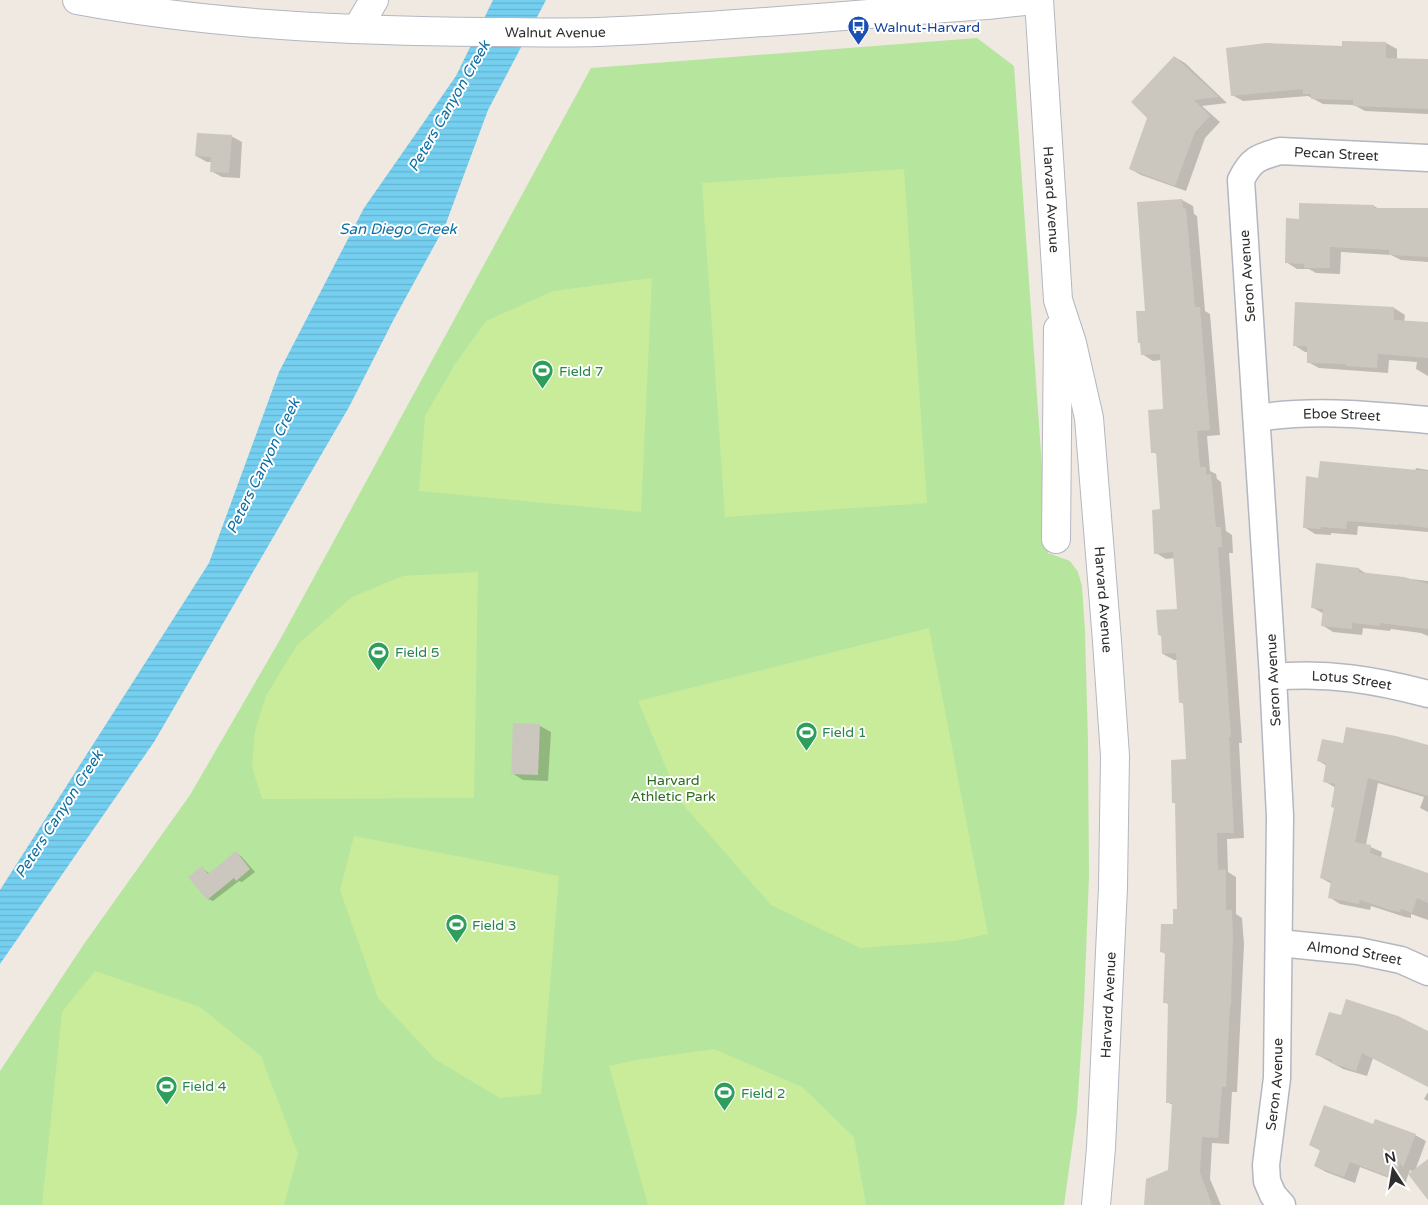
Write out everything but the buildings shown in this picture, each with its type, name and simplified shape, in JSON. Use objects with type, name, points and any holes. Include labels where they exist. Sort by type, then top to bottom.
[{"type":"main road","name":"Walnut Avenue","points":[[77,0],[204,19],[357,29],[555,33],[655,29],[1035,0]]},
{"type":"main road","points":[[357,29],[374,0]]},
{"type":"main road","name":"Harvard Avenue","points":[[1039,0],[1058,300],[1072,342],[1089,418],[1107,641],[1114,756],[1114,887],[1101,1148],[1096,1205]]},
{"type":"main road","points":[[1056,539],[1058,300]]},
{"type":"street","name":"Pecan Street","points":[[1248,165],[1263,156],[1280,151],[1428,158]]},
{"type":"street","name":"Seron Avenue","points":[[1248,165],[1241,180],[1241,197],[1257,418],[1280,816],[1277,1078],[1266,1165],[1267,1181],[1277,1200]]},
{"type":"street","name":"Eboe Street","points":[[1257,418],[1311,412],[1368,414],[1428,420]]},
{"type":"street","name":"Lotus Street","points":[[1273,677],[1301,674],[1361,678],[1428,694]]},
{"type":"street","name":"Almond Street","points":[[1279,943],[1358,951],[1400,960],[1428,972]]},
{"type":"green space","name":"Harvard Athletic Park","points":[[977,38],[1014,66],[1048,553],[1070,561],[1078,572],[1082,586],[1088,743],[1089,876],[1084,1005],[1077,1112],[1064,1205],[0,1205],[0,1071],[84,944],[190,795],[281,638],[591,68]]},
{"type":"green space","points":[[904,169],[927,503],[725,517],[702,183]]},
{"type":"green space","name":"Field 7","points":[[652,278],[641,512],[419,491],[425,416],[455,364],[486,321],[553,291]]},
{"type":"green space","name":"Field 5","points":[[478,572],[474,798],[262,799],[252,767],[255,731],[266,696],[297,645],[352,597],[403,576]]},
{"type":"green space","name":"Field 1","points":[[929,628],[988,934],[955,941],[860,948],[771,905],[680,801],[638,701]]},
{"type":"green space","name":"Field 3","points":[[354,836],[559,876],[541,1094],[500,1098],[436,1060],[378,998],[340,890]]},
{"type":"green space","name":"Field 4","points":[[95,971],[200,1007],[261,1056],[298,1154],[284,1205],[42,1205],[62,1012]]},
{"type":"green space","name":"Field 2","points":[[714,1049],[802,1087],[854,1137],[866,1205],[648,1205],[609,1066],[636,1060]]},
{"type":"water","name":"San Diego Creek","points":[[493,0],[546,0],[488,110],[445,226],[349,407],[154,742],[0,964],[0,890],[209,563],[279,372],[364,208],[456,76]]},
{"type":"place","name":"Walnut-Harvard","points":[[858,46]]},
{"type":"place","name":"Field 7","points":[[543,390]]},
{"type":"place","name":"Field 5","points":[[379,671]]},
{"type":"place","name":"Field 1","points":[[806,751]]},
{"type":"place","name":"Field 3","points":[[456,944]]},
{"type":"place","name":"Field 4","points":[[166,1105]]},
{"type":"place","name":"Field 2","points":[[725,1112]]},
{"type":"water label","name":"Peters Canyon Creek","points":[[449,106]]},
{"type":"water label","name":"Peters Canyon Creek","points":[[263,466]]},
{"type":"water label","name":"Peters Canyon Creek","points":[[59,814]]}]
